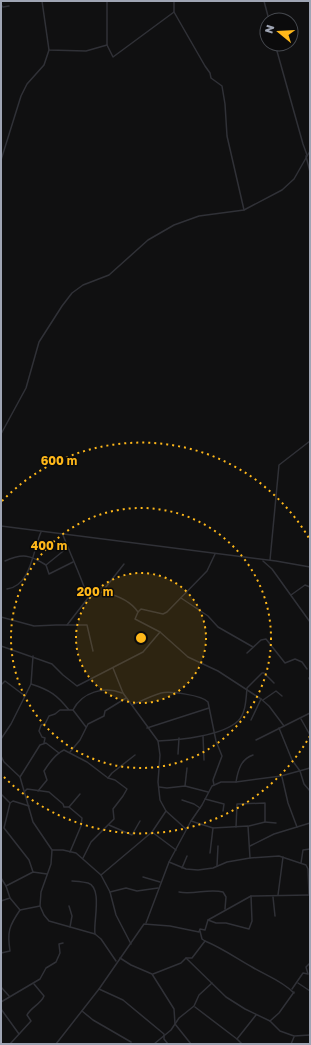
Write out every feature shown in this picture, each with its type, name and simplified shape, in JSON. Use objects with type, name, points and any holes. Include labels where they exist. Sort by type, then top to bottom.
[{"type":"street","points":[[1,160],[21,96],[27,84],[44,65],[49,50],[42,1]]},
{"type":"street","points":[[106,1],[107,46],[113,57],[174,12]]},
{"type":"street","points":[[162,1],[169,1]]},
{"type":"street","points":[[174,1],[174,12],[210,73],[211,78],[222,86],[227,136],[244,210]]},
{"type":"street","points":[[264,1],[267,12]]},
{"type":"street","points":[[1,5],[3,7],[9,6]]},
{"type":"street","points":[[49,50],[86,51],[107,46]]},
{"type":"street","points":[[277,52],[302,144],[307,156],[310,172]]},
{"type":"street","points":[[1,434],[26,388],[39,342],[72,293],[83,286],[109,275],[148,240],[174,226],[199,216],[244,210],[264,201],[289,184],[310,151]]},
{"type":"street","points":[[270,560],[279,465],[310,441]]},
{"type":"street","points":[[1,526],[62,535],[270,560],[310,567]]},
{"type":"street","points":[[7,589],[12,589],[21,582],[29,567],[41,532]]},
{"type":"street","points":[[62,535],[72,553],[73,562],[82,580],[88,598]]},
{"type":"street","points":[[46,565],[67,548],[69,549]]},
{"type":"street","points":[[215,554],[207,571],[165,614],[145,609],[138,612],[135,620],[160,632],[188,657],[218,671],[247,688],[262,699],[284,726]]},
{"type":"street","points":[[5,561],[16,556],[32,556],[46,565],[49,574],[73,562]]},
{"type":"street","points":[[262,560],[272,569],[310,622]]},
{"type":"street","points":[[67,625],[88,598],[102,592],[124,564]]},
{"type":"street","points":[[291,595],[305,586],[310,587]]},
{"type":"street","points":[[102,592],[122,598],[133,604],[138,612]]},
{"type":"street","points":[[181,598],[208,616],[218,627],[253,646]]},
{"type":"street","points":[[1,616],[34,626],[89,626],[94,651]]},
{"type":"street","points":[[1,646],[33,656],[52,664],[77,686],[143,652],[160,632]]},
{"type":"street","points":[[247,653],[253,646],[266,639],[285,663],[295,659],[302,662],[307,669]]},
{"type":"street","points":[[1,739],[11,724],[31,684],[33,656]]},
{"type":"street","points":[[113,668],[126,698],[158,741],[160,755],[160,800],[166,811],[186,829]]},
{"type":"street","points":[[158,741],[203,736],[238,720],[246,701],[247,688],[263,673],[274,683]]},
{"type":"street","points":[[1,685],[5,681],[25,696]]},
{"type":"street","points":[[31,684],[50,690],[69,710]]},
{"type":"street","points":[[20,777],[33,754],[44,743],[45,738],[39,733],[41,725],[45,724],[49,716],[60,710],[73,710],[92,691],[108,689],[123,693]]},
{"type":"street","points":[[251,720],[262,699],[276,691],[282,696]]},
{"type":"street","points":[[131,705],[166,692],[202,697],[208,702],[214,732],[222,756],[213,780],[214,785]]},
{"type":"street","points":[[70,752],[80,740],[88,724],[104,716],[104,711],[126,698]]},
{"type":"street","points":[[147,728],[209,708]]},
{"type":"street","points":[[73,710],[86,727]]},
{"type":"street","points":[[256,740],[301,719],[310,713]]},
{"type":"street","points":[[301,719],[310,735]]},
{"type":"street","points":[[279,728],[292,760],[300,771],[304,784],[310,791]]},
{"type":"street","points":[[203,736],[204,760]]},
{"type":"street","points":[[178,754],[179,738]]},
{"type":"street","points":[[44,743],[58,753]]},
{"type":"street","points":[[38,791],[47,780],[44,771],[58,753],[64,750],[87,762],[108,778],[115,780],[127,789],[124,796],[113,809],[112,812],[115,815],[109,825],[91,842],[83,858]]},
{"type":"street","points":[[108,778],[112,773],[135,755]]},
{"type":"street","points":[[236,782],[243,762],[246,758],[253,755]]},
{"type":"street","points":[[1,756],[4,762],[20,777],[33,822],[52,850],[51,864],[41,892],[40,906],[49,921],[95,934],[101,939],[116,962]]},
{"type":"street","points":[[184,786],[187,768]]},
{"type":"street","points":[[148,923],[160,882],[169,862],[191,820],[214,785],[221,782],[236,782],[281,776],[310,768]]},
{"type":"street","points":[[281,776],[288,803],[298,827]]},
{"type":"street","points":[[159,787],[167,788],[184,786],[208,792]]},
{"type":"street","points":[[25,791],[27,789],[34,788],[38,791],[48,792],[63,804],[64,807],[69,807],[82,818],[70,852]]},
{"type":"street","points":[[1,794],[10,803]]},
{"type":"street","points":[[69,807],[80,794]]},
{"type":"street","points":[[205,799],[224,804],[223,811]]},
{"type":"street","points":[[182,800],[194,804],[200,808]]},
{"type":"street","points":[[10,803],[13,801],[29,806]]},
{"type":"street","points":[[10,803],[4,828],[29,860],[33,872]]},
{"type":"street","points":[[236,827],[237,804],[265,804],[265,822]]},
{"type":"street","points":[[101,874],[152,832],[166,811]]},
{"type":"street","points":[[191,820],[213,828],[248,826],[265,822],[276,823]]},
{"type":"street","points":[[109,825],[132,835],[140,821]]},
{"type":"street","points":[[250,846],[274,834],[310,823]]},
{"type":"street","points":[[248,826],[250,858]]},
{"type":"street","points":[[210,853],[213,828]]},
{"type":"street","points":[[152,832],[176,850]]},
{"type":"street","points":[[217,866],[218,846]]},
{"type":"street","points":[[301,863],[303,850],[310,849]]},
{"type":"street","points":[[52,850],[70,852],[83,858],[101,874],[110,892],[114,909],[131,944]]},
{"type":"street","points":[[182,868],[187,856]]},
{"type":"street","points":[[57,1044],[99,989],[116,962],[131,944],[144,924],[148,923],[199,932],[200,929],[205,930],[208,920],[251,896],[309,894],[308,866],[283,857],[250,858],[227,862],[198,870],[182,868],[169,862]]},
{"type":"street","points":[[278,895],[283,857]]},
{"type":"street","points":[[6,886],[33,872],[47,874]]},
{"type":"street","points":[[143,877],[160,882]]},
{"type":"street","points":[[1,878],[6,886],[10,898],[20,910]]},
{"type":"street","points":[[72,881],[89,883],[93,887],[97,896],[95,907],[95,934]]},
{"type":"street","points":[[110,892],[126,888],[137,891],[158,888]]},
{"type":"street","points":[[179,892],[194,894],[205,892],[223,892],[226,897],[225,910]]},
{"type":"street","points":[[208,920],[216,923],[226,923],[248,930],[251,928],[252,921],[251,896]]},
{"type":"street","points":[[273,896],[275,916]]},
{"type":"street","points":[[1,901],[10,898]]},
{"type":"street","points":[[1,953],[10,951],[8,938],[10,927],[20,910],[40,906]]},
{"type":"street","points":[[69,906],[72,916],[70,927]]},
{"type":"street","points":[[200,929],[202,939],[205,942],[223,949],[250,966],[276,978],[294,993]]},
{"type":"street","points":[[1,1002],[40,979],[46,968],[56,962],[60,953],[59,944],[63,942]]},
{"type":"street","points":[[152,974],[181,963],[186,958],[192,958],[205,942]]},
{"type":"street","points":[[120,958],[131,965],[152,974],[174,1009],[175,1024],[191,1044]]},
{"type":"street","points":[[186,958],[230,1000],[270,1021],[280,1031],[294,1036],[310,1035]]},
{"type":"street","points":[[294,993],[292,989],[298,983],[303,973],[308,974],[306,967],[310,963]]},
{"type":"street","points":[[154,1044],[175,1024],[179,1018],[194,1006],[199,996],[212,983]]},
{"type":"street","points":[[298,983],[310,991]]},
{"type":"street","points":[[10,1044],[31,1021],[27,1015],[31,1008],[42,1000],[44,996],[33,984]]},
{"type":"street","points":[[1,987],[9,996]]},
{"type":"street","points":[[99,989],[123,1000],[164,1034],[164,1039],[168,1044]]},
{"type":"street","points":[[270,1021],[279,1013],[286,1001],[294,993]]},
{"type":"street","points":[[194,1006],[242,1044]]},
{"type":"street","points":[[1,1009],[19,1034]]},
{"type":"street","points":[[82,1010],[93,1020],[131,1042]]},
{"type":"street","points":[[237,1039],[256,1014]]},
{"type":"street","points":[[291,1044],[294,1036]]}]
